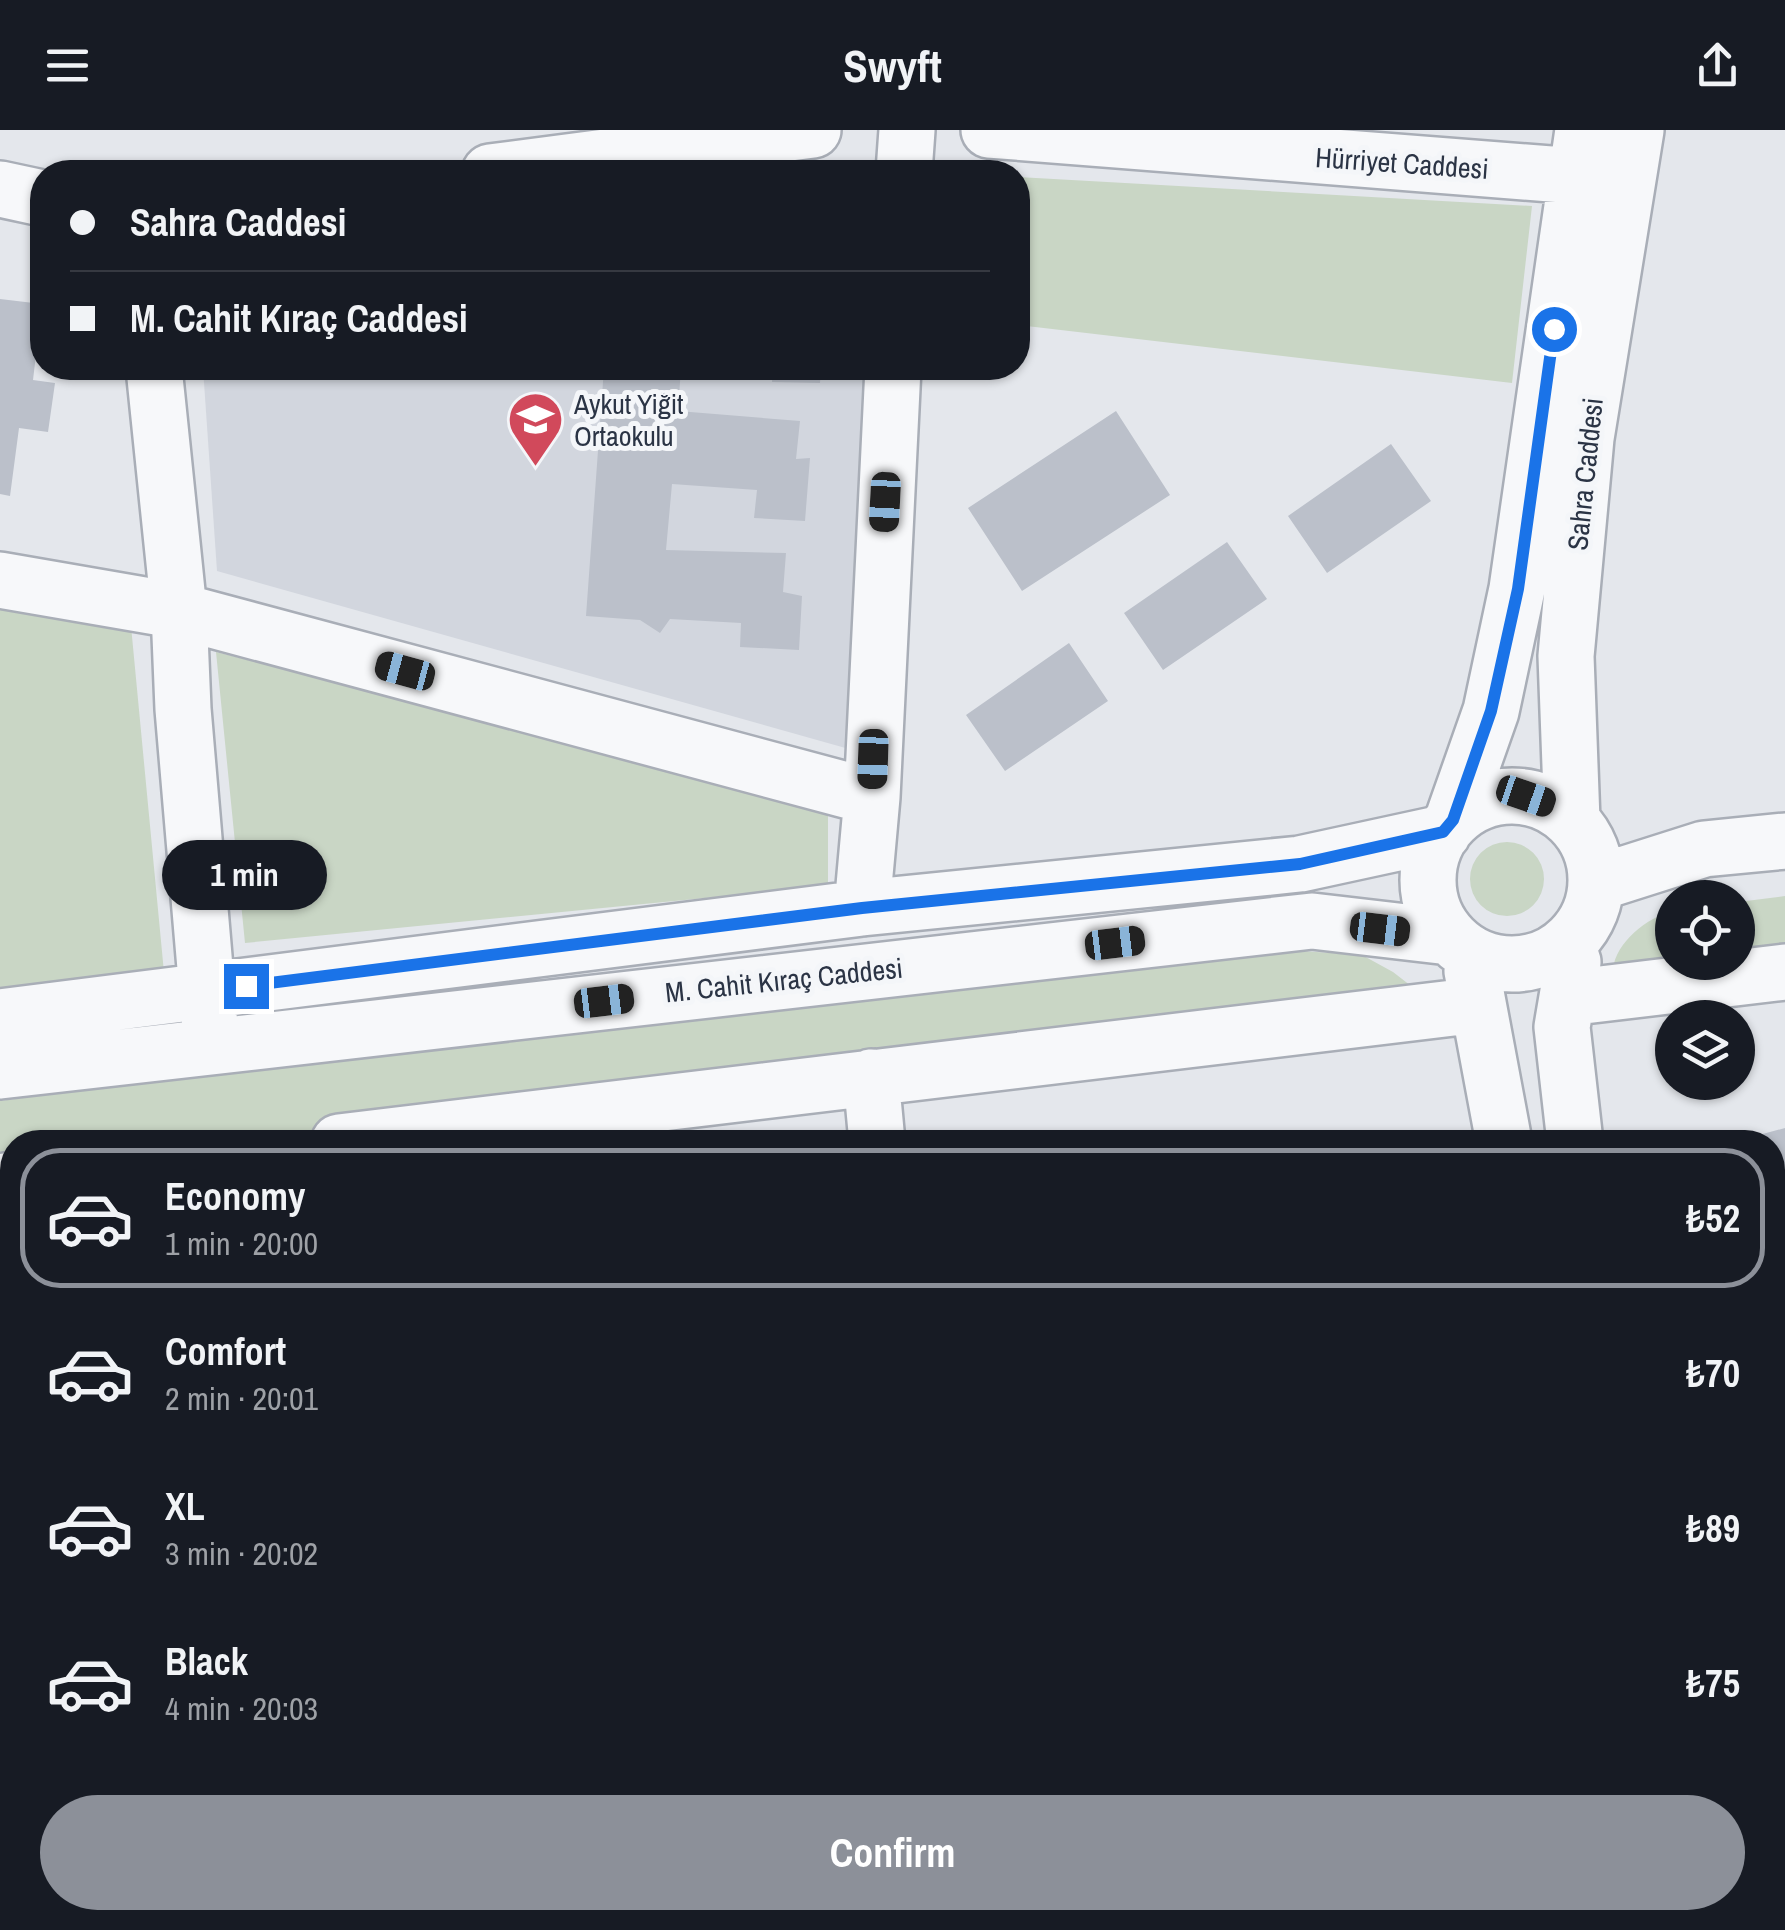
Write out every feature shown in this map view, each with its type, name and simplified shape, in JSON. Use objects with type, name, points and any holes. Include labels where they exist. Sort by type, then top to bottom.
[{"type":"street","points":[[557,160],[673,139],[813,130]]},
{"type":"street","points":[[905,160],[907,130]]},
{"type":"street","name":"Hürriyet Caddesi","points":[[989,130],[1606,154]]},
{"type":"street","name":"Sahra Caddesi","points":[[1572,820],[1566,656],[1606,154]]},
{"type":"street","name":"Sahra Caddesi","points":[[1448,826],[1491,711],[1606,154]]},
{"type":"street","points":[[0,189],[30,195]]},
{"type":"street","points":[[155,380],[179,611],[183,709],[212,1045]]},
{"type":"street","points":[[862,908],[872,796],[892,380]]},
{"type":"street","points":[[0,580],[179,611],[872,796]]},
{"type":"street","points":[[1501,1130],[1465,965],[1435,915],[1428,890],[1428,864],[1448,826],[1474,804],[1500,796],[1526,796],[1551,805],[1572,820],[1586,839],[1594,860],[1562,1027],[1574,1130]]},
{"type":"street","points":[[0,1017],[862,908],[1300,864],[1448,826]]},
{"type":"street","points":[[437,1130],[871,1077],[1465,965],[1516,964],[1550,954],[1587,908],[1704,850],[1785,841]]},
{"type":"street","name":"M. Cahit Kıraç Caddesi","points":[[0,1071],[1312,921],[1465,965]]},
{"type":"street","points":[[1566,998],[1785,972]]},
{"type":"street","points":[[871,1077],[877,1130]]},
{"type":"shaded area","name":"Aykut Yiğit Ortaokulu","points":[[204,380],[864,380],[849,749],[217,571]]},
{"type":"green space","points":[[1030,178],[1532,206],[1512,383],[1030,326]]},
{"type":"green space","points":[[0,607],[131,626],[165,983],[0,989]]},
{"type":"green space","points":[[216,652],[828,806],[828,886],[245,943]]},
{"type":"green space","points":[[1507,842],[1533,853],[1544,879],[1533,905],[1507,916],[1481,905],[1470,879],[1481,853]]},
{"type":"green space","points":[[1785,896],[1785,955],[1755,959],[1755,900]]},
{"type":"green space","points":[[1653,919],[1655,964],[1613,969],[1626,941]]},
{"type":"green space","points":[[1286,950],[1362,955],[1393,972],[1428,999],[327,1130],[0,1130],[0,1101],[234,1069],[766,1012]]},
{"type":"building","points":[[0,299],[30,303],[30,380],[55,383],[48,432],[19,428],[10,496],[0,494]]},
{"type":"building","name":"Aykut Yiğit Ortaokulu","points":[[603,380],[680,380],[678,411],[800,421],[796,459],[810,458],[805,521],[754,518],[757,490],[672,484],[666,550],[786,553],[783,592],[802,596],[799,650],[740,647],[741,623],[670,619],[660,633],[640,620],[586,616]]},
{"type":"building","points":[[772,380],[820,380],[820,383]]},
{"type":"building","points":[[1116,411],[1170,495],[1022,591],[968,508]]},
{"type":"building","points":[[1391,444],[1431,501],[1327,573],[1288,516]]},
{"type":"building","points":[[1227,542],[1267,599],[1163,670],[1124,613]]},
{"type":"building","points":[[1069,643],[1108,701],[1005,771],[966,715]]},
{"type":"place","name":"Aykut Yiğit Ortaokulu","points":[[535,469]]},
{"type":"route","points":[[246,986],[862,908],[1300,864],[1443,832],[1453,820],[1491,711],[1518,589],[1554,329]]}]
